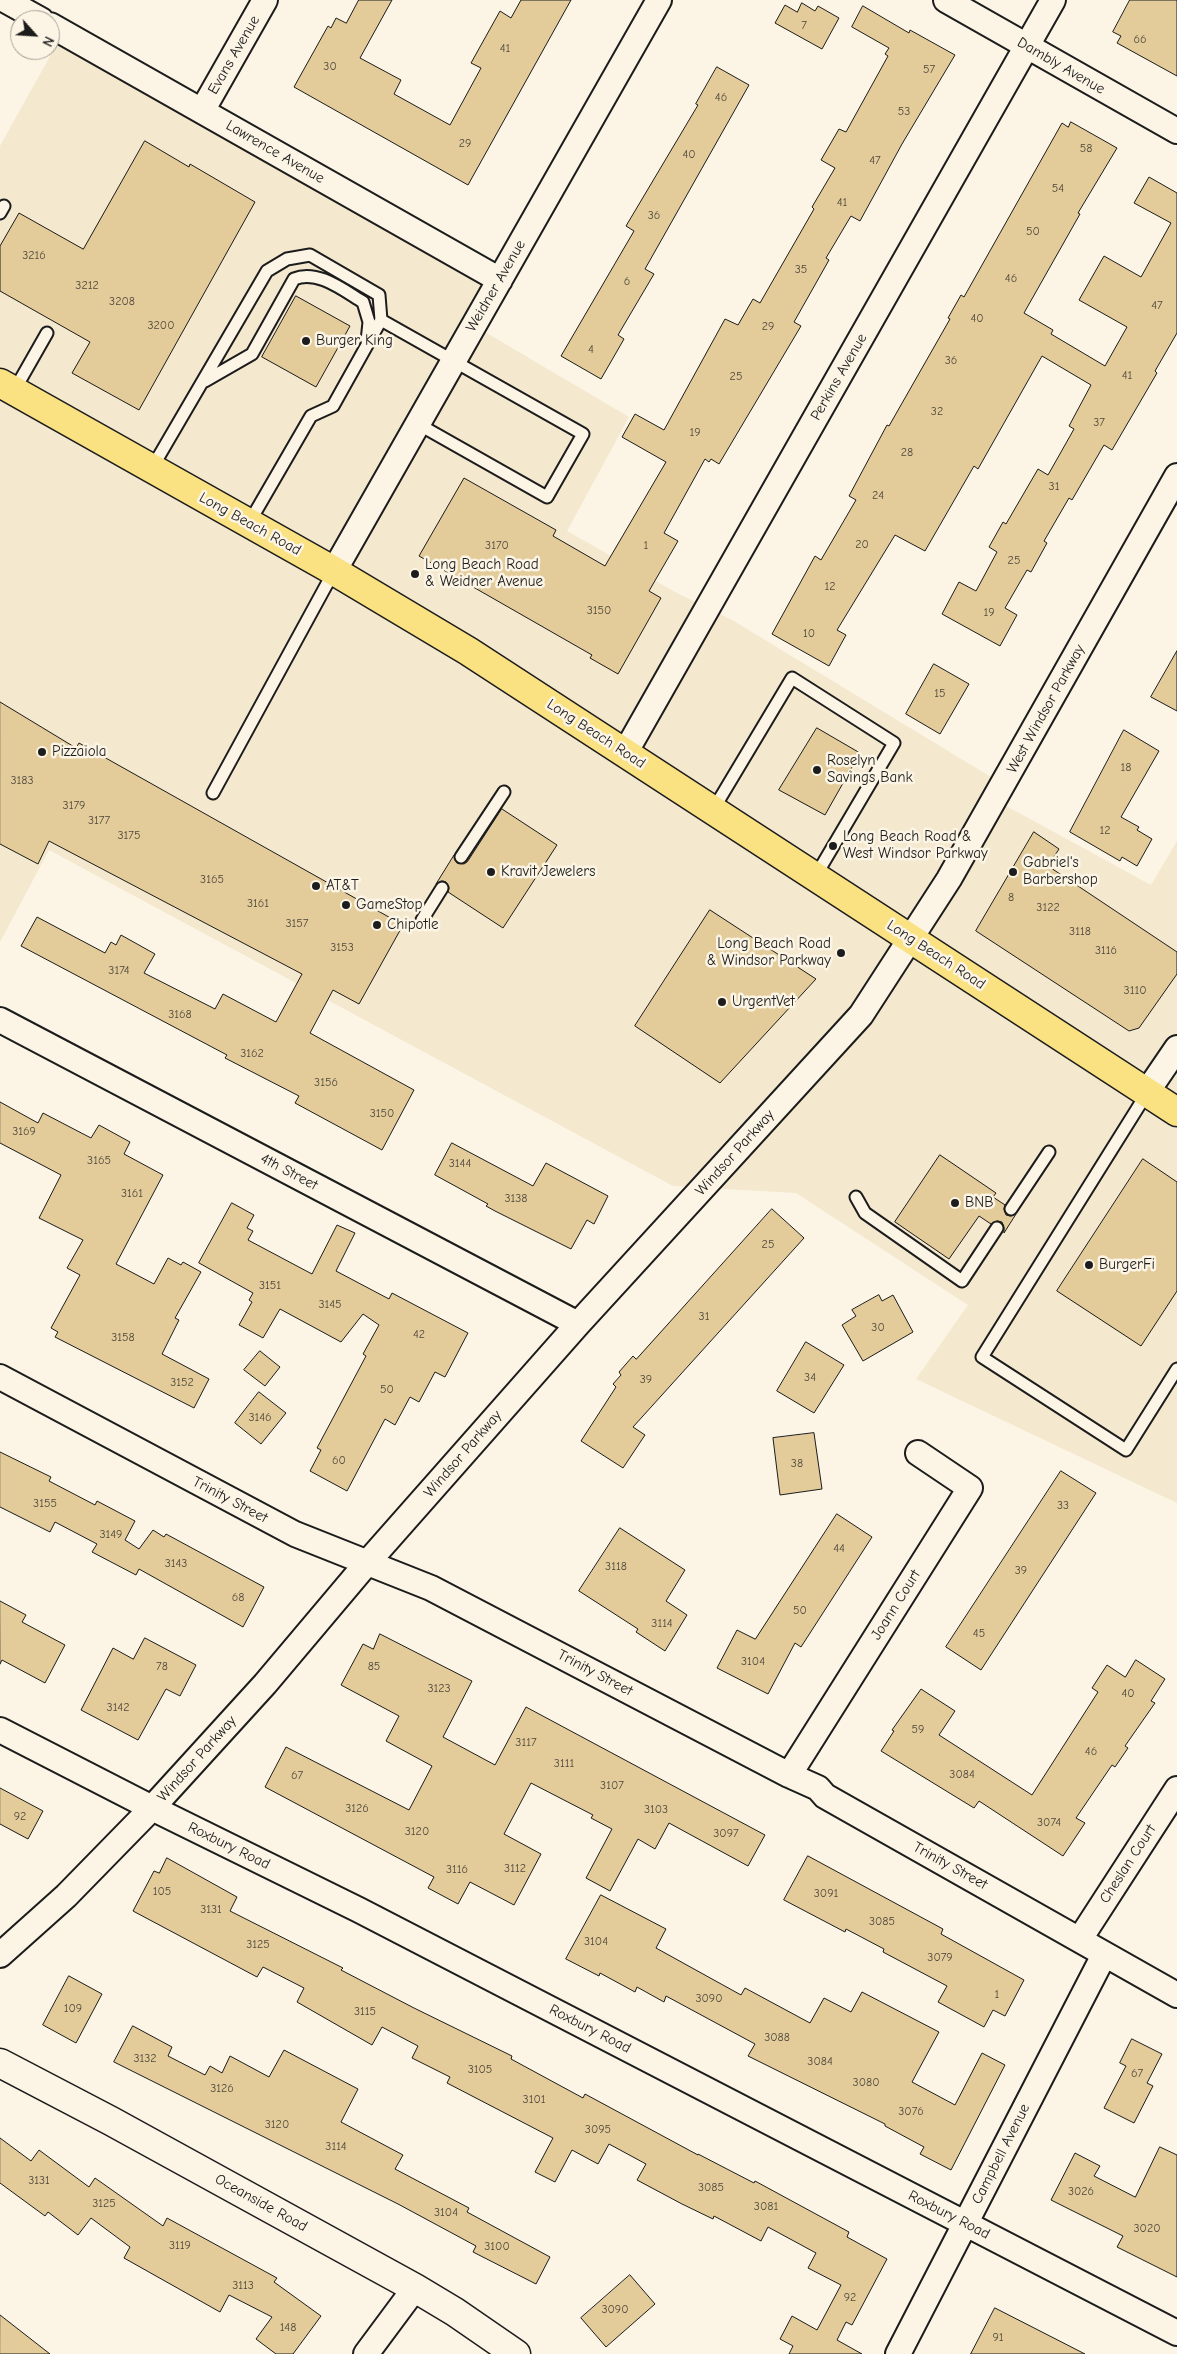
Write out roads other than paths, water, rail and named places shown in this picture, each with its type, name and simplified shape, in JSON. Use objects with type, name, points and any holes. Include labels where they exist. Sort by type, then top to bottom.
[{"type":"main road","name":"Long Beach Road","points":[[7,387],[334,571],[468,651],[1177,1112]]},
{"type":"main road","name":"Oceanside Road","points":[[0,2063],[111,2121],[415,2288],[516,2354]]},
{"type":"street","points":[[5,0],[23,10]]},
{"type":"street","name":"Evans Avenue","points":[[202,111],[265,0]]},
{"type":"street","name":"Weidner Avenue","points":[[334,571],[659,0]]},
{"type":"street","name":"Dambly Avenue","points":[[946,0],[1177,131]]},
{"type":"street","name":"Perkins Avenue","points":[[625,753],[1053,0]]},
{"type":"street","name":"Lawrence Avenue","points":[[60,31],[500,280]]},
{"type":"street","name":"West Windsor Parkway","points":[[911,939],[949,879],[1177,476]]},
{"type":"street","name":"Windsor Parkway","points":[[0,1955],[66,1896],[152,1808],[265,1684],[367,1563],[578,1324],[861,1015],[911,939]]},
{"type":"street","name":"4th Street","points":[[0,1020],[578,1324]]},
{"type":"street","points":[[1147,1092],[1177,1048]]},
{"type":"street","name":"Trinity Street","points":[[0,1377],[295,1534],[431,1588],[789,1775],[818,1788],[825,1796],[1177,1995]]},
{"type":"street","name":"Joann Court","points":[[789,1775],[970,1488],[918,1453]]},
{"type":"street","name":"Roxbury Road","points":[[0,1730],[152,1808],[359,1910],[1177,2333]]},
{"type":"street","name":"Cheslan Court","points":[[1080,1939],[1177,1789]]},
{"type":"street","name":"Campbell Avenue","points":[[898,2354],[1104,1955]]},
{"type":"street","points":[[366,2354],[415,2288]]},
{"type":"lane","points":[[152,468],[267,271],[287,259],[310,255],[379,295],[381,320],[334,406],[311,416],[249,523]]},
{"type":"lane","points":[[203,382],[252,354],[294,279],[302,275],[329,281],[363,302],[369,322],[367,347]]},
{"type":"lane","points":[[381,320],[583,434],[547,497],[418,424]]},
{"type":"lane","points":[[7,387],[47,333]]},
{"type":"lane","points":[[213,794],[334,571]]},
{"type":"lane","points":[[712,810],[792,678],[894,743],[816,877]]},
{"type":"lane","points":[[461,857],[504,792]]},
{"type":"lane","points":[[422,920],[442,888]]},
{"type":"lane","points":[[1147,1092],[982,1357],[1126,1450],[1177,1369]]},
{"type":"lane","points":[[1011,1209],[1049,1152]]},
{"type":"lane","points":[[856,1198],[865,1213],[962,1281],[997,1228]]},
{"type":"place","name":"Burger King","points":[[306,341]]},
{"type":"place","name":"Long Beach Road & Weidner Avenue","points":[[415,574]]},
{"type":"place","name":"Pizzaiola","points":[[42,752]]},
{"type":"place","name":"Roselyn Savings Bank","points":[[817,770]]},
{"type":"place","name":"Long Beach Road & West Windsor Parkway","points":[[833,846]]},
{"type":"place","name":"Kravit Jewelers","points":[[491,872]]},
{"type":"place","name":"Gabriel's Barbershop","points":[[1013,872]]},
{"type":"place","name":"AT&T","points":[[316,886]]},
{"type":"place","name":"GameStop","points":[[346,905]]},
{"type":"place","name":"Chipotle","points":[[377,925]]},
{"type":"place","name":"Long Beach Road & Windsor Parkway","points":[[841,953]]},
{"type":"place","name":"UrgentVet","points":[[722,1002]]},
{"type":"place","name":"BNB","points":[[955,1203]]},
{"type":"place","name":"BurgerFi","points":[[1089,1265]]}]
